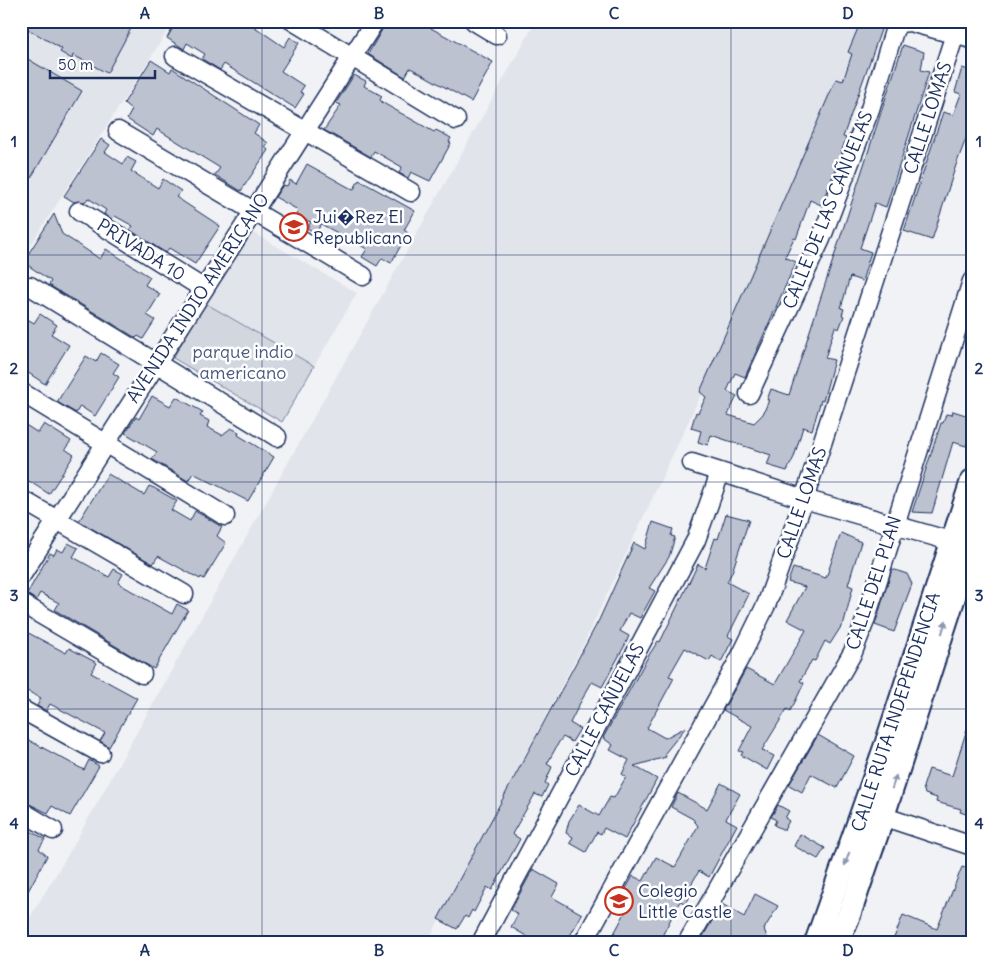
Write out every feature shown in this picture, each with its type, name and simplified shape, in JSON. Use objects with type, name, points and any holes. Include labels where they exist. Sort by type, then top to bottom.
[{"type":"main road","name":"CALLE RUTA INDEPENDENCIA","points":[[816,943],[873,813],[965,543],[972,481]]},
{"type":"main road","name":"CALLE RUTA INDEPENDENCIA","points":[[836,943],[849,914],[873,813]]},
{"type":"street","points":[[293,21],[456,120]]},
{"type":"street","name":"AVENIDA INDIO AMERICANO","points":[[21,576],[375,21]]},
{"type":"street","points":[[474,21],[497,35]]},
{"type":"street","name":"CALLE DE LAS CAÑUELAS","points":[[749,394],[821,239],[870,110],[894,31],[899,23],[910,22],[955,34]]},
{"type":"street","points":[[955,34],[972,39]]},
{"type":"street","name":"CALLE LOMAS","points":[[583,943],[768,603],[804,499],[955,34]]},
{"type":"street","points":[[175,56],[411,192]]},
{"type":"street","points":[[118,131],[363,276]]},
{"type":"street","name":"PRIVADA 10","points":[[79,211],[204,289]]},
{"type":"street","name":"CALLE DEL PLAN","points":[[687,943],[853,652],[972,281]]},
{"type":"street","points":[[30,286],[277,437]]},
{"type":"street","points":[[21,392],[225,516]]},
{"type":"street","points":[[692,463],[804,499],[965,543]]},
{"type":"street","name":"CALLE CAÑUELAS","points":[[481,943],[696,540],[720,473]]},
{"type":"street","points":[[21,499],[184,594]]},
{"type":"street","points":[[21,603],[142,674]]},
{"type":"street","points":[[21,708],[100,753]]},
{"type":"street","points":[[21,811],[53,830]]},
{"type":"street","points":[[873,813],[972,846]]},
{"type":"shaded area","points":[[21,21],[174,21],[21,260]]},
{"type":"shaded area","points":[[536,21],[868,21],[731,331],[585,641],[427,943],[21,943],[21,932],[69,853]]},
{"type":"shaded area","points":[[247,229],[357,293],[314,366],[205,303]]},
{"type":"green space","name":"parque indio americano","points":[[205,303],[314,366],[282,422],[173,358]]},
{"type":"building","points":[[21,21],[135,21],[107,73],[73,55],[72,59],[60,52],[62,49],[21,25]]},
{"type":"building","points":[[177,21],[238,21],[244,25],[246,21],[284,47],[290,37],[299,43],[281,71],[304,86],[300,92],[304,94],[295,108],[224,64],[220,70],[202,59],[205,54],[187,43],[184,49],[167,38]]},
{"type":"building","points":[[387,21],[418,21],[493,62],[471,102],[410,68],[405,77],[368,54]]},
{"type":"building","points":[[861,21],[882,27],[843,137],[846,138],[838,163],[821,205],[810,200],[796,239],[794,238],[785,257],[796,262],[745,377],[735,373],[727,391],[737,396],[728,415],[754,423],[763,414],[771,389],[789,395],[903,45],[924,52],[921,70],[929,72],[886,207],[875,203],[860,248],[871,252],[862,281],[850,277],[841,308],[844,309],[842,315],[844,316],[839,329],[835,327],[825,358],[834,360],[823,401],[821,400],[812,430],[803,427],[794,457],[787,471],[767,465],[771,455],[711,435],[708,445],[698,442],[701,431],[691,428],[696,412],[698,413],[706,397],[700,392],[836,79],[843,81],[852,54],[848,52]]},
{"type":"building","points":[[21,55],[82,91],[21,195]]},
{"type":"building","points":[[151,60],[170,72],[172,68],[259,125],[254,133],[268,143],[265,147],[268,150],[241,191],[215,175],[220,168],[157,129],[153,136],[127,119],[132,110],[124,103]]},
{"type":"building","points":[[970,67],[972,68],[972,131],[970,137],[967,136],[956,165],[932,240],[904,231],[943,112],[953,115],[961,94],[955,92],[962,68],[969,70]]},
{"type":"building","points":[[354,75],[366,81],[364,86],[382,96],[380,100],[383,103],[434,132],[436,130],[451,138],[449,142],[451,143],[430,181],[411,172],[408,178],[399,173],[402,167],[374,151],[371,157],[324,130],[341,105],[336,103]]},
{"type":"building","points":[[101,139],[110,145],[105,152],[123,164],[127,157],[136,162],[131,171],[158,188],[163,179],[181,191],[176,197],[220,226],[195,264],[169,248],[166,253],[130,230],[133,226],[115,216],[112,219],[104,214],[106,210],[88,198],[85,202],[74,202],[64,196]]},
{"type":"building","points":[[307,164],[350,188],[354,189],[359,180],[415,211],[404,230],[408,233],[391,263],[382,258],[377,266],[362,257],[367,249],[321,224],[316,233],[307,228],[311,222],[297,217],[298,210],[275,197],[283,185],[287,186],[290,180],[296,184]]},
{"type":"building","points":[[54,214],[62,234],[100,259],[106,249],[150,277],[145,285],[160,294],[147,315],[155,320],[143,339],[138,336],[136,338],[49,285],[51,281],[23,262]]},
{"type":"building","points":[[40,314],[57,325],[51,334],[69,345],[45,384],[21,368],[21,343],[24,339],[21,337],[21,315],[34,323]]},
{"type":"building","points":[[101,353],[119,364],[113,373],[119,377],[95,416],[80,406],[76,413],[57,402],[86,356],[96,362]]},
{"type":"building","points":[[152,396],[170,406],[176,397],[203,412],[200,416],[209,421],[207,427],[222,435],[231,428],[239,432],[238,435],[274,457],[248,501],[193,473],[188,481],[152,459],[157,452],[125,433],[136,417],[139,419]]},
{"type":"building","points":[[953,411],[972,417],[972,430],[966,446],[953,442],[932,513],[912,512],[941,423],[943,423],[946,414],[952,415]]},
{"type":"building","points":[[21,422],[38,433],[44,424],[71,441],[65,449],[74,455],[49,494],[21,476]]},
{"type":"building","points":[[108,474],[144,495],[149,486],[177,501],[171,510],[190,521],[195,511],[222,527],[217,536],[226,543],[204,579],[201,577],[200,579],[158,556],[153,564],[79,521]]},
{"type":"building","points":[[726,514],[749,520],[727,582],[749,594],[728,636],[733,639],[721,662],[712,656],[709,661],[685,648],[669,676],[674,678],[647,728],[665,738],[686,727],[665,753],[666,757],[634,766],[657,779],[625,839],[604,828],[601,834],[597,832],[586,852],[570,843],[573,837],[566,833],[569,821],[579,805],[599,816],[610,797],[614,798],[626,777],[622,774],[629,760],[610,750],[613,745],[603,738],[649,655],[658,641],[660,642],[698,564],[705,568],[715,538],[718,539]]},
{"type":"building","points":[[653,522],[673,529],[671,536],[675,537],[669,557],[649,588],[655,591],[640,618],[629,613],[620,631],[629,636],[625,645],[602,687],[592,682],[570,723],[580,729],[572,742],[563,737],[559,742],[547,764],[552,767],[545,783],[548,785],[542,797],[535,794],[512,834],[520,839],[492,890],[487,887],[474,912],[472,910],[468,918],[465,916],[457,929],[438,919],[599,620],[634,543],[645,549]]},
{"type":"building","points":[[841,533],[861,542],[848,585],[853,587],[844,622],[830,644],[825,641],[815,661],[812,660],[800,681],[804,683],[790,711],[787,709],[762,750],[774,756],[767,770],[741,755],[743,752],[739,751],[752,726],[723,710],[746,669],[775,684],[806,630],[787,620],[805,587],[788,582],[793,568],[826,578]]},
{"type":"building","points":[[68,543],[78,548],[73,557],[109,577],[114,569],[123,574],[118,583],[154,604],[172,614],[177,604],[188,610],[154,669],[55,610],[59,603],[40,593],[36,600],[27,594],[50,553],[54,555],[57,549],[63,552]]},
{"type":"building","points":[[892,569],[907,574],[912,584],[894,632],[875,625]]},
{"type":"building","points":[[21,629],[66,653],[69,648],[97,663],[91,673],[137,698],[109,747],[100,741],[105,733],[50,704],[46,711],[37,706],[41,698],[21,688]]},
{"type":"building","points":[[969,723],[972,723],[972,816],[960,812],[961,809],[936,802],[937,798],[925,794],[923,787],[929,769],[952,776]]},
{"type":"building","points":[[818,735],[854,756],[837,788],[811,774],[802,792],[789,785]]},
{"type":"building","points":[[21,736],[84,770],[89,760],[99,766],[70,816],[52,806],[48,813],[21,800]]},
{"type":"building","points":[[721,783],[740,794],[726,819],[737,825],[709,877],[699,871],[688,890],[692,892],[686,904],[680,901],[659,942],[654,939],[652,943],[609,943],[625,913],[616,906],[633,876],[643,881],[656,857],[675,867],[698,826],[693,819],[671,807],[678,793],[707,809]]},
{"type":"building","points":[[778,805],[789,811],[785,818],[789,821],[784,830],[774,825],[776,820],[771,817]]},
{"type":"building","points":[[21,826],[45,839],[39,849],[47,856],[21,904]]},
{"type":"building","points":[[800,834],[825,848],[818,859],[794,846]]},
{"type":"building","points":[[962,867],[972,870],[972,943],[892,943],[903,915],[937,929]]},
{"type":"building","points":[[533,869],[559,884],[552,897],[582,914],[566,943],[538,943],[511,927],[518,914],[511,910]]},
{"type":"building","points":[[755,894],[778,906],[764,929],[769,943],[699,943],[722,904],[744,917]]},
{"type":"place","name":"Jui�Rez El Republicano","points":[[294,227]]},
{"type":"place","name":"Colegio Little Castle","points":[[619,901]]}]
